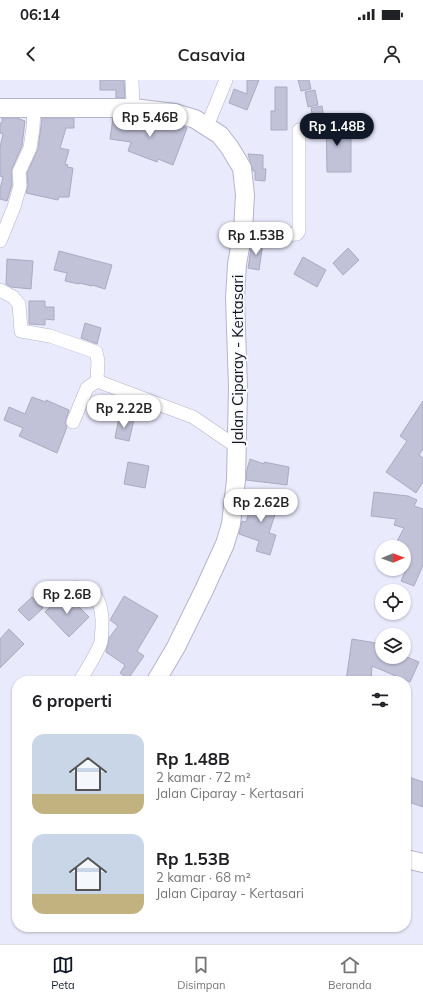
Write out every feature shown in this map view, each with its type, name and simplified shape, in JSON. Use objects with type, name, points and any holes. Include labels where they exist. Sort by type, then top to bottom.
[{"type":"main road","name":"Jalan Ciparay - Kertasari","points":[[0,108],[133,108],[175,113],[195,119],[220,135],[242,168],[245,195],[243,231],[237,264],[235,298],[238,388],[237,447],[231,524],[225,544],[176,647],[159,676]]},
{"type":"main road","points":[[411,860],[423,863]]},
{"type":"street","points":[[132,80],[133,108]]},
{"type":"street","points":[[207,126],[226,80]]},
{"type":"street","points":[[0,241],[14,207],[20,186],[19,172],[30,148],[34,109]]},
{"type":"street","points":[[243,231],[290,235],[297,234],[299,231],[299,130]]},
{"type":"street","points":[[0,290],[13,297],[19,304],[21,331],[50,336],[96,352],[98,361],[97,381]]},
{"type":"street","points":[[97,381],[193,417],[237,447]]},
{"type":"street","points":[[73,422],[87,388],[97,381]]},
{"type":"street","points":[[73,588],[82,587],[95,595],[100,605],[102,620],[101,642],[83,676]]},
{"type":"building","points":[[100,80],[124,80],[125,98],[116,98],[116,90],[100,90]]},
{"type":"building","points":[[247,80],[259,80],[247,110],[229,103],[234,89],[247,94]]},
{"type":"building","points":[[298,80],[309,80],[311,89],[301,91]]},
{"type":"building","points":[[275,87],[287,87],[287,130],[271,130],[271,111],[275,111]]},
{"type":"building","points":[[315,90],[318,105],[308,107],[305,92]]},
{"type":"building","points":[[322,106],[325,125],[314,127],[311,108]]},
{"type":"building","points":[[340,115],[342,137],[351,137],[351,172],[327,172],[326,116]]},
{"type":"building","points":[[2,118],[17,118],[25,121],[22,146],[12,169],[12,185],[7,201],[0,199],[0,189],[3,177],[0,176],[0,147],[3,134],[0,133],[0,123],[2,123]]},
{"type":"building","points":[[42,118],[74,118],[74,128],[66,128],[60,148],[69,150],[65,164],[68,165],[67,167],[73,168],[69,197],[59,197],[58,200],[26,193],[28,186],[27,173],[38,149]]},
{"type":"building","points":[[113,118],[132,118],[173,123],[187,128],[173,165],[158,159],[157,162],[128,151],[131,142],[110,139]]},
{"type":"building","points":[[248,154],[263,155],[263,169],[266,169],[265,181],[255,180],[255,171],[253,171]]},
{"type":"building","points":[[252,242],[263,243],[259,270],[248,268]]},
{"type":"building","points":[[348,248],[359,260],[343,275],[333,263]]},
{"type":"building","points":[[59,251],[112,265],[105,289],[92,285],[65,281],[67,273],[54,270]]},
{"type":"building","points":[[303,257],[326,270],[317,287],[294,274]]},
{"type":"building","points":[[7,259],[33,261],[31,289],[11,287],[6,284]]},
{"type":"building","points":[[29,301],[45,301],[45,307],[54,307],[54,320],[45,319],[45,325],[29,324]]},
{"type":"building","points":[[85,323],[101,328],[97,344],[81,338]]},
{"type":"building","points":[[32,397],[46,402],[46,400],[69,410],[65,423],[67,427],[57,453],[19,436],[23,428],[4,420],[9,407],[25,414]]},
{"type":"building","points":[[423,401],[423,449],[419,455],[423,458],[423,482],[416,493],[386,472],[407,441],[400,436]]},
{"type":"building","points":[[119,417],[134,420],[129,441],[115,438]]},
{"type":"building","points":[[250,459],[264,464],[264,462],[289,467],[287,485],[246,480]]},
{"type":"building","points":[[128,462],[149,466],[145,488],[124,484]]},
{"type":"building","points":[[374,492],[408,496],[417,500],[414,506],[423,509],[423,565],[414,586],[401,581],[403,576],[411,576],[411,540],[398,540],[404,528],[394,525],[396,519],[371,516]]},
{"type":"building","points":[[254,495],[279,502],[269,533],[276,535],[270,555],[256,551],[259,541],[239,534],[242,521],[246,522]]},
{"type":"building","points":[[65,593],[89,617],[69,637],[45,612]]},
{"type":"building","points":[[124,596],[158,616],[137,651],[144,656],[130,676],[124,676],[120,673],[125,665],[106,652],[109,638],[118,626],[110,620]]},
{"type":"building","points":[[32,597],[43,608],[29,621],[18,610]]},
{"type":"building","points":[[9,629],[24,644],[0,668],[0,639]]},
{"type":"building","points":[[352,639],[375,643],[375,664],[411,664],[411,659],[419,662],[411,680],[411,676],[396,676],[372,666],[371,676],[347,676]]},
{"type":"building","points":[[411,778],[423,782],[423,807],[411,803]]}]
